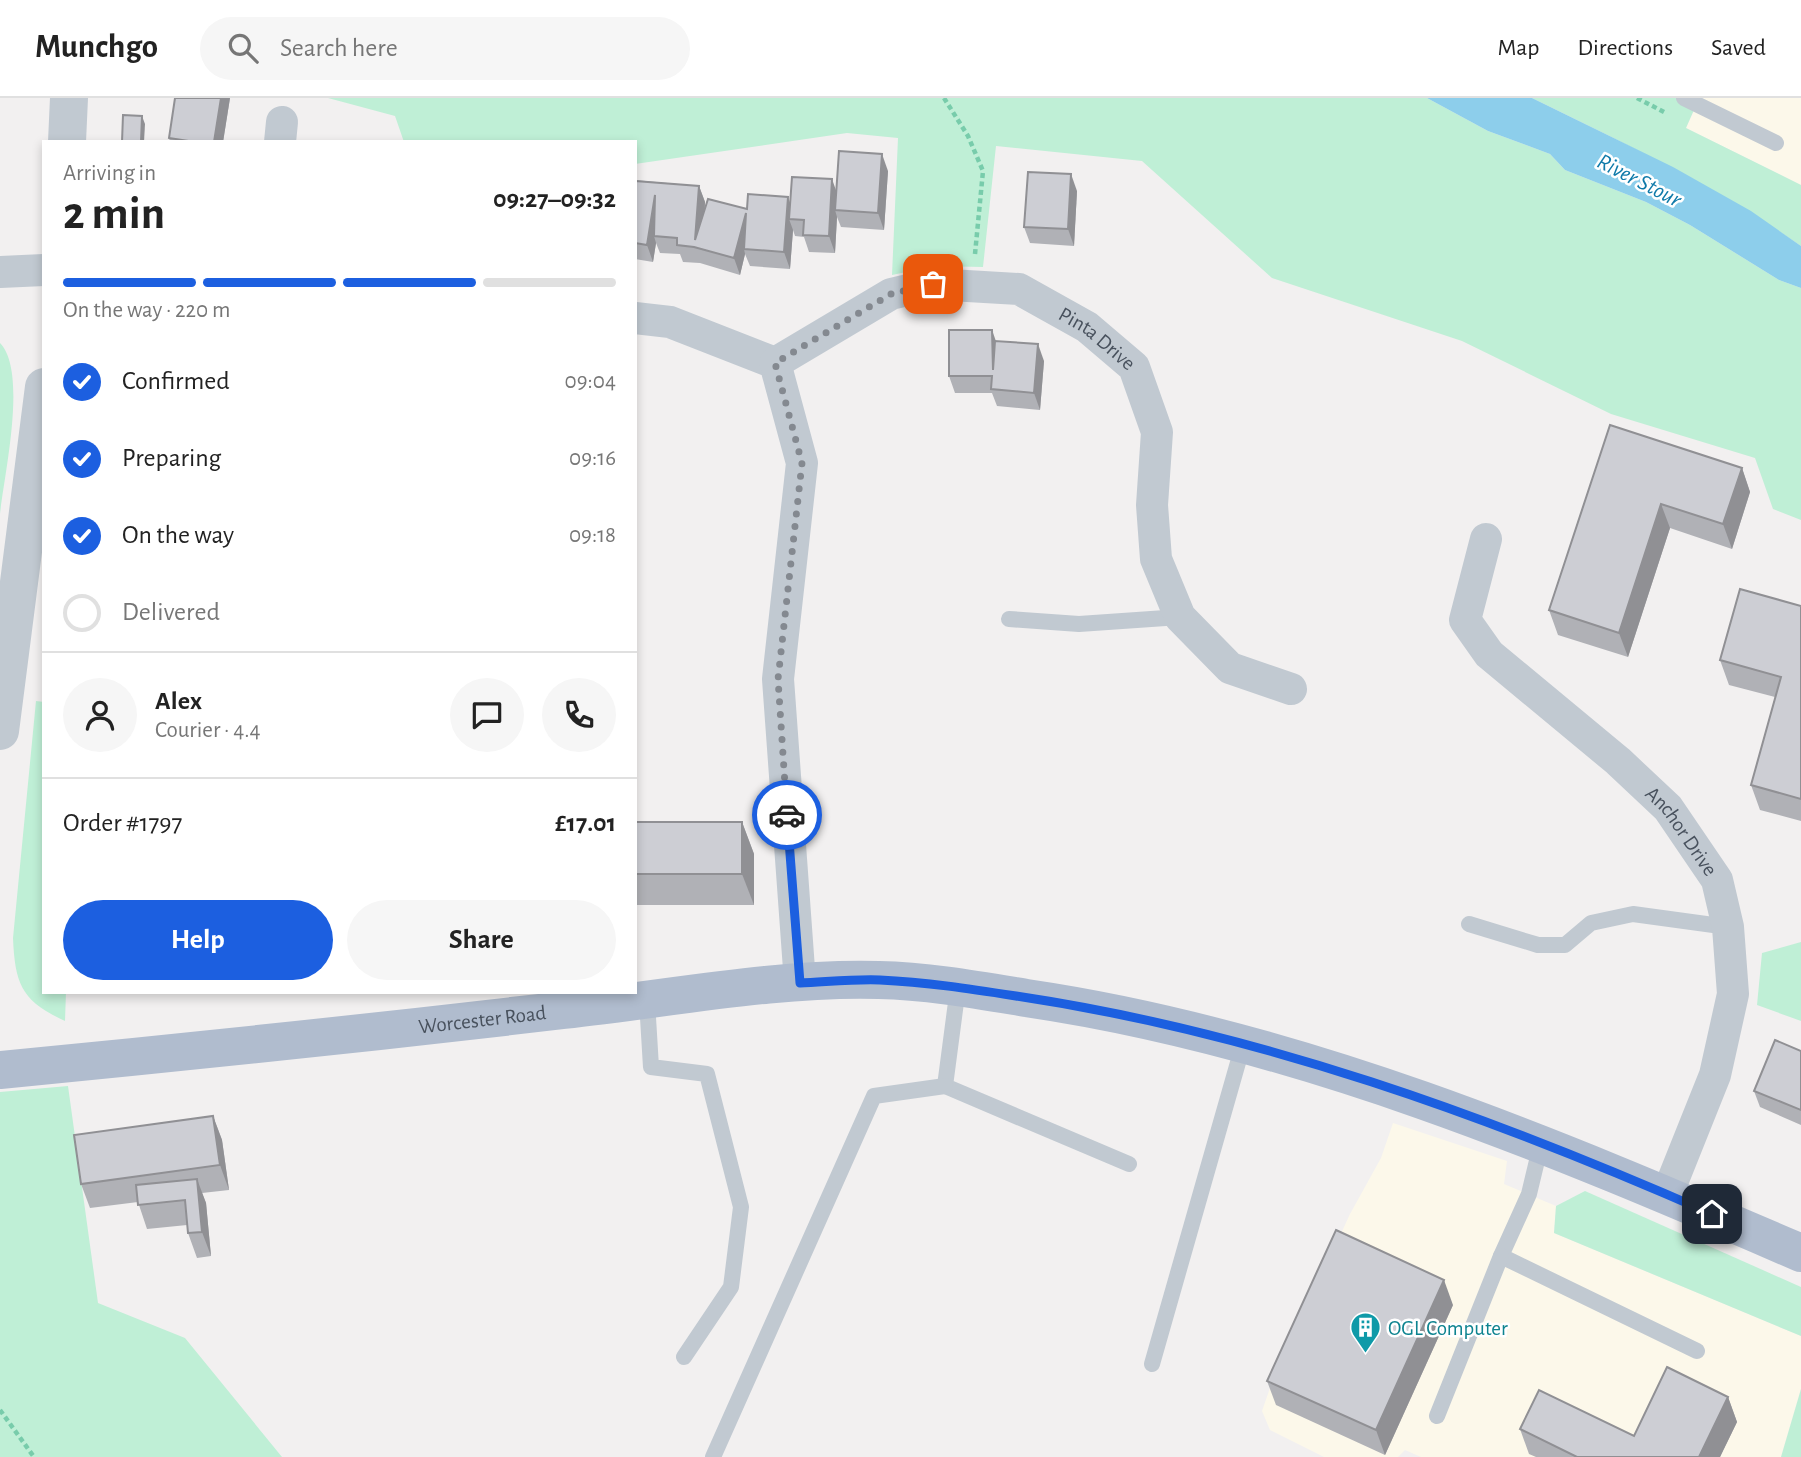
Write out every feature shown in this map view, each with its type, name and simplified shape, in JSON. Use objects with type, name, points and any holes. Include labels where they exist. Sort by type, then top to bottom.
[{"type":"main road","name":"Worcester Road","points":[[0,1066],[800,983],[877,980],[958,987],[1159,1020],[1243,1042],[1394,1089],[1541,1144],[1801,1253]]},
{"type":"street","points":[[67,140],[69,98]]},
{"type":"street","points":[[0,272],[42,270]]},
{"type":"street","name":"Pinta Drive","points":[[775,363],[891,294],[933,284],[972,284],[1019,289],[1087,327],[1134,367],[1157,432],[1152,505],[1156,559],[1180,617],[1230,668],[1291,689]]},
{"type":"street","points":[[637,318],[670,322],[775,363],[802,463],[778,679],[800,983]]},
{"type":"street","points":[[0,731],[42,403]]},
{"type":"street","name":"Anchor Drive","points":[[1486,538],[1465,620],[1489,654],[1618,761],[1668,808],[1717,880],[1728,928],[1733,995],[1727,1035],[1700,1116],[1667,1195]]},
{"type":"lane","points":[[1684,98],[1776,143]]},
{"type":"lane","points":[[1009,619],[1079,624],[1180,617]]},
{"type":"lane","points":[[1469,924],[1538,945],[1565,945],[1591,923],[1633,914],[1728,928]]},
{"type":"lane","points":[[945,1086],[958,987]]},
{"type":"lane","points":[[646,1001],[651,1067],[707,1074],[741,1207],[731,1287],[684,1357]]},
{"type":"lane","points":[[1152,1364],[1243,1042]]},
{"type":"lane","points":[[713,1457],[874,1096],[945,1086],[1129,1164]]},
{"type":"lane","points":[[1437,1416],[1529,1194],[1541,1144]]},
{"type":"lane","points":[[1502,1256],[1697,1351]]},
{"type":"path","points":[[944,98],[968,136],[984,171],[972,284]]},
{"type":"path","points":[[0,1410],[34,1457]]},
{"type":"shaded area","points":[[1700,98],[1801,98],[1801,185],[1686,128]]},
{"type":"shaded area","points":[[1393,1123],[1507,1161],[1504,1184],[1556,1206],[1554,1233],[1801,1336],[1801,1389],[1781,1457],[1421,1457],[1405,1450],[1398,1457],[1324,1457],[1270,1430],[1262,1411],[1270,1388],[1350,1214],[1381,1158]]},
{"type":"green space","points":[[328,98],[1427,98],[1488,131],[1550,154],[1565,170],[1646,202],[1690,225],[1779,280],[1801,288],[1801,520],[1773,509],[1755,458],[1611,414],[1462,341],[1272,278],[1142,161],[996,146],[983,267],[935,266],[892,275],[898,138],[847,133],[637,164],[637,140],[403,140],[395,116]]},
{"type":"green space","points":[[1532,98],[1684,98],[1697,103],[1686,128],[1801,185],[1801,246],[1703,185]]},
{"type":"green space","points":[[0,343],[8,357],[13,400],[0,514]]},
{"type":"green space","points":[[36,701],[42,702],[42,994],[66,994],[65,1021],[39,1006],[24,990],[16,968],[13,938]]},
{"type":"green space","points":[[1801,942],[1801,1021],[1757,1005],[1762,953]]},
{"type":"green space","points":[[68,1086],[98,1303],[185,1338],[282,1457],[0,1457],[0,1092]]},
{"type":"green space","points":[[1585,1191],[1801,1287],[1801,1336],[1554,1233],[1556,1206]]},
{"type":"green space","points":[[1801,1389],[1801,1457],[1781,1457]]},
{"type":"water","name":"River Stour","points":[[1427,98],[1532,98],[1673,167],[1751,211],[1801,246],[1801,288],[1779,280],[1690,225],[1646,202],[1565,170],[1550,154],[1488,131]]},
{"type":"building","points":[[175,98],[221,98],[214,140],[169,138]]},
{"type":"building","points":[[123,115],[142,116],[141,140],[122,140]]},
{"type":"building","points":[[839,151],[882,154],[878,213],[835,210]]},
{"type":"building","points":[[1028,172],[1071,174],[1068,229],[1024,227]]},
{"type":"building","points":[[792,177],[832,179],[829,236],[803,235],[804,220],[789,219]]},
{"type":"building","points":[[637,181],[699,186],[695,240],[708,199],[747,209],[748,194],[788,197],[784,252],[744,249],[746,213],[734,258],[677,245],[677,238],[654,236],[655,195],[647,245],[637,243]]},
{"type":"building","points":[[949,330],[992,330],[993,370],[995,341],[1038,344],[1034,393],[991,389],[992,376],[949,376]]},
{"type":"building","points":[[1610,425],[1742,468],[1723,524],[1661,504],[1619,633],[1549,610]]},
{"type":"building","points":[[1740,589],[1801,606],[1801,799],[1751,785],[1781,677],[1720,660]]},
{"type":"building","points":[[637,822],[742,822],[742,874],[637,874]]},
{"type":"building","points":[[1775,1040],[1801,1051],[1801,1110],[1754,1091]]},
{"type":"building","points":[[213,1116],[220,1165],[81,1184],[74,1135]]},
{"type":"building","points":[[197,1179],[202,1232],[188,1233],[185,1200],[138,1205],[136,1185]]},
{"type":"building","name":"OGL Computer","points":[[1336,1230],[1444,1280],[1376,1430],[1267,1381]]},
{"type":"building","points":[[1667,1367],[1728,1397],[1699,1457],[1577,1457],[1520,1429],[1539,1390],[1634,1436]]},
{"type":"way so far","points":[[787,815],[778,679],[802,463],[775,363],[891,294],[933,284]]},
{"type":"place","name":"OGL Computer","points":[[1365,1355]]},
{"type":"route","points":[[787,815],[800,983],[877,980],[958,987],[1159,1020],[1243,1042],[1394,1089],[1541,1144],[1712,1214]]}]
